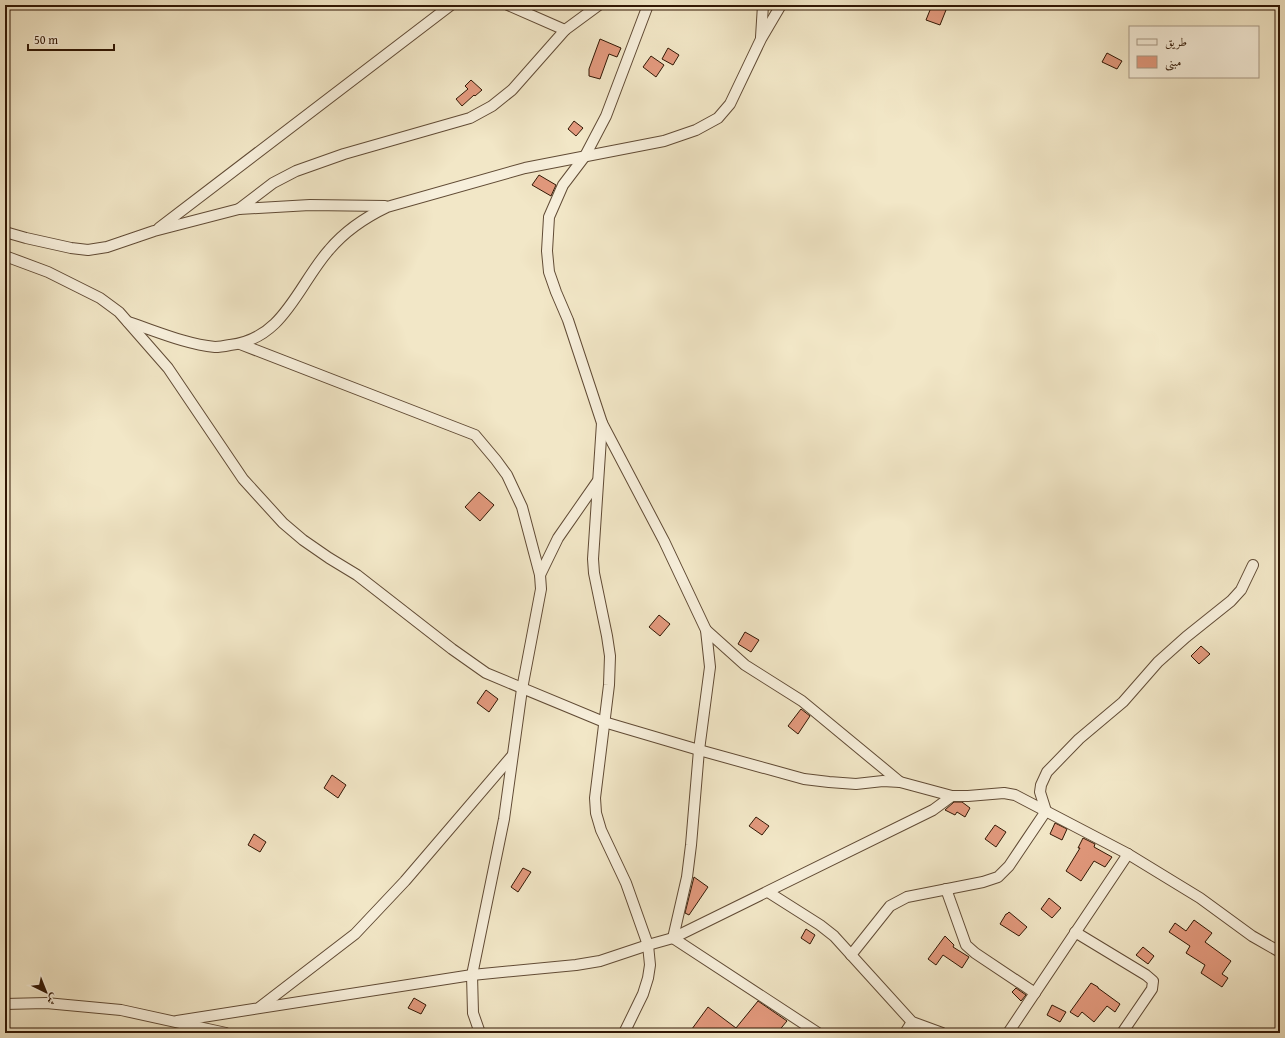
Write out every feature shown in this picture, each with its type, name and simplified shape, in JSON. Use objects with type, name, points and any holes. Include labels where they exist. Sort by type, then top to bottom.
[{"type":"street","points":[[154,231],[451,5]]},
{"type":"street","points":[[508,5],[565,30]]},
{"type":"street","points":[[240,209],[274,183],[296,171],[344,154],[470,118],[492,106],[512,90],[565,30],[599,5]]},
{"type":"street","points":[[648,5],[606,116],[585,156],[563,185],[550,217],[547,251],[549,272],[568,320],[602,423],[664,541],[706,630],[710,667],[699,750],[691,845],[687,877],[673,938]]},
{"type":"street","points":[[761,39],[763,5]]},
{"type":"street","points":[[128,322],[192,342],[217,347],[240,344],[257,338],[270,329],[283,316],[329,250],[353,227],[387,206],[525,168],[664,141],[696,130],[718,118],[730,104],[761,39],[781,5]]},
{"type":"street","points":[[5,232],[71,248],[88,250],[240,209],[310,205],[387,206]]},
{"type":"street","points":[[5,256],[48,272],[100,298],[119,312],[168,368],[243,479],[283,523],[328,558],[357,574],[486,674],[604,722],[699,750],[804,778],[856,784],[883,781],[900,782],[952,796],[968,796],[1004,792],[1015,795],[1128,854],[1200,898],[1252,936],[1280,952]]},
{"type":"street","points":[[240,344],[475,435],[507,475],[522,507],[540,575],[541,589],[522,688],[502,827],[472,975],[474,1013],[480,1033]]},
{"type":"street","points":[[602,423],[593,559],[594,573],[610,656],[609,685],[595,798],[596,813],[601,830],[626,883],[648,945],[650,965],[643,994],[624,1033]]},
{"type":"street","points":[[540,575],[558,538],[598,480]]},
{"type":"street","points":[[1046,811],[1040,792],[1041,785],[1047,772],[1079,739],[1122,702],[1158,662],[1186,637],[1231,601],[1240,590],[1253,565]]},
{"type":"street","points":[[706,630],[745,665],[802,701],[900,782]]},
{"type":"street","points":[[258,1009],[355,934],[410,876],[512,756]]},
{"type":"street","points":[[177,1021],[472,975],[576,965],[600,961],[673,938],[933,810],[952,796]]},
{"type":"street","points":[[851,955],[890,906],[907,897],[983,882],[998,877],[1010,866],[1046,811]]},
{"type":"street","points":[[1008,1033],[1128,854]]},
{"type":"street","points":[[946,889],[966,945],[975,953],[1035,993]]},
{"type":"street","points":[[768,892],[820,925],[834,936],[912,1022],[942,1033]]},
{"type":"street","points":[[1075,932],[1146,975],[1153,981],[1152,989],[1122,1033]]},
{"type":"street","points":[[673,938],[818,1033]]},
{"type":"street","points":[[5,1004],[46,1003],[121,1010],[177,1021],[226,1033]]},
{"type":"street","points":[[905,1033],[912,1022]]},
{"type":"building","points":[[932,5],[946,10],[940,25],[926,20]]},
{"type":"building","points":[[600,39],[621,48],[617,57],[609,54],[600,79],[589,76],[589,69]]},
{"type":"building","points":[[668,48],[679,55],[673,65],[662,59]]},
{"type":"building","points":[[1107,53],[1122,61],[1117,69],[1102,62]]},
{"type":"building","points":[[651,56],[664,65],[656,77],[643,67]]},
{"type":"building","points":[[471,80],[482,90],[462,106],[456,99],[468,89],[465,86]]},
{"type":"building","points":[[574,121],[583,128],[576,136],[568,129]]},
{"type":"building","points":[[539,175],[556,185],[551,196],[532,185]]},
{"type":"building","points":[[479,492],[494,505],[480,521],[465,507]]},
{"type":"building","points":[[659,615],[670,624],[660,636],[649,627]]},
{"type":"building","points":[[745,632],[759,640],[751,652],[738,644]]},
{"type":"building","points":[[1201,646],[1210,654],[1199,664],[1191,656]]},
{"type":"building","points":[[486,690],[498,699],[489,712],[477,703]]},
{"type":"building","points":[[801,709],[810,716],[798,734],[788,726]]},
{"type":"building","points":[[332,775],[346,785],[338,798],[324,788]]},
{"type":"building","points":[[954,802],[962,802],[970,808],[965,817],[957,812],[955,815],[945,810]]},
{"type":"building","points":[[756,817],[769,826],[762,835],[749,826]]},
{"type":"building","points":[[1055,823],[1067,829],[1062,840],[1050,834]]},
{"type":"building","points":[[995,825],[1006,832],[996,847],[985,839]]},
{"type":"building","points":[[254,834],[266,842],[260,852],[248,845]]},
{"type":"building","points":[[1083,838],[1095,844],[1094,847],[1112,857],[1105,867],[1094,861],[1081,881],[1066,871],[1080,848],[1078,848]]},
{"type":"building","points":[[523,868],[531,872],[518,892],[511,887]]},
{"type":"building","points":[[694,877],[708,887],[689,915],[685,913]]},
{"type":"building","points":[[1049,898],[1061,908],[1052,918],[1041,909]]},
{"type":"building","points":[[1009,912],[1027,927],[1019,936],[1000,924]]},
{"type":"building","points":[[1194,920],[1212,933],[1205,942],[1231,961],[1222,974],[1228,978],[1222,987],[1201,973],[1205,965],[1186,953],[1190,946],[1169,932],[1175,923],[1186,931]]},
{"type":"building","points":[[806,929],[815,935],[810,944],[801,938]]},
{"type":"building","points":[[945,936],[954,945],[953,947],[969,957],[962,968],[943,955],[936,965],[928,959]]},
{"type":"building","points":[[1143,947],[1154,956],[1148,964],[1136,955]]},
{"type":"building","points":[[1091,983],[1120,1004],[1115,1012],[1107,1006],[1094,1022],[1082,1012],[1078,1017],[1070,1012]]},
{"type":"building","points":[[1016,988],[1026,995],[1021,1001],[1012,992]]},
{"type":"building","points":[[414,998],[426,1005],[421,1014],[408,1008]]},
{"type":"building","points":[[758,1001],[787,1021],[777,1033],[689,1033],[708,1007],[736,1028]]},
{"type":"building","points":[[1052,1005],[1066,1012],[1060,1022],[1047,1015]]}]
